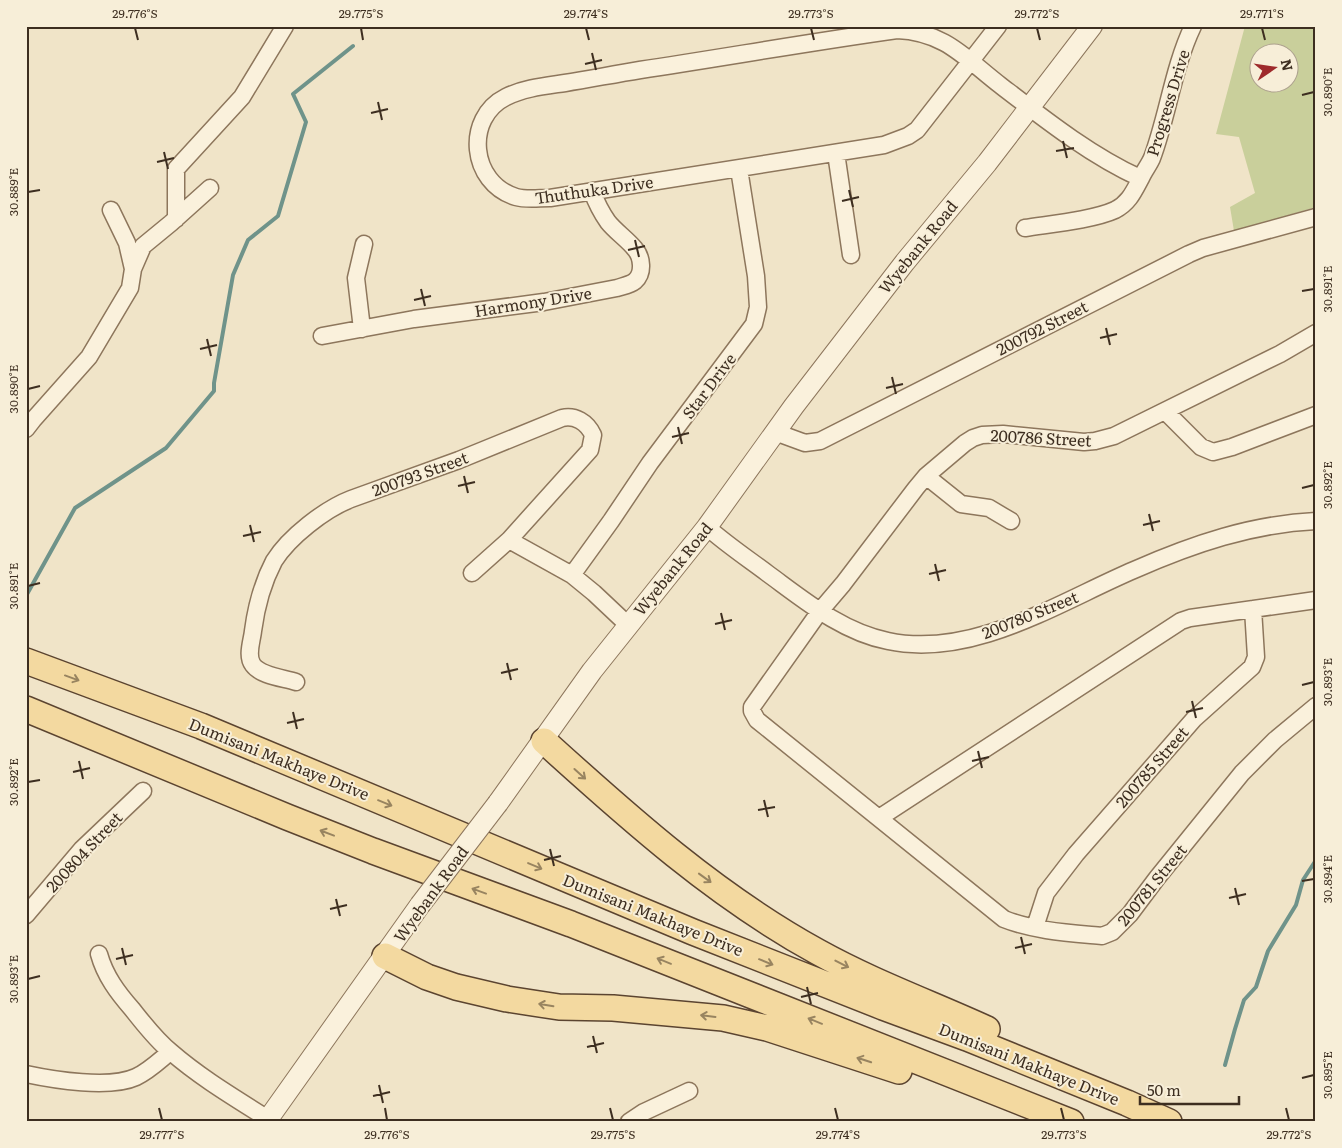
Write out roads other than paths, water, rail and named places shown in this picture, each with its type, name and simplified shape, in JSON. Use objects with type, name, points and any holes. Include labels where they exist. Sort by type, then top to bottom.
[{"type":"main road","name":"Dumisani Makhaye Drive","points":[[26,661],[201,726],[693,932],[967,1038],[1169,1122]]},
{"type":"main road","points":[[26,709],[382,855],[580,928],[1071,1122]]},
{"type":"main road","points":[[544,741],[609,800],[684,863],[750,911],[817,951],[887,986],[1130,1091],[1188,1122]]},
{"type":"main road","points":[[385,956],[427,977],[456,987],[507,999],[559,1007],[613,1008],[723,1018],[767,1028],[1022,1112],[1061,1122]]},
{"type":"street","points":[[176,218],[176,169],[242,97],[285,26]]},
{"type":"street","points":[[972,62],[998,26]]},
{"type":"street","name":"Wyebank Road","points":[[267,1120],[420,905],[544,741],[592,671],[707,527],[775,432],[905,262],[987,163],[1092,26]]},
{"type":"street","name":"Progress Drive","points":[[1025,228],[1096,216],[1110,212],[1125,204],[1151,160],[1166,118],[1176,76],[1193,26]]},
{"type":"street","name":"Thuthuka Drive","points":[[972,62],[917,130],[908,136],[884,145],[550,198],[529,199],[516,197],[494,184],[484,172],[478,157],[477,140],[480,125],[495,104],[517,92],[898,30],[932,36],[949,44],[1031,107],[1105,160],[1140,178]]},
{"type":"street","points":[[836,153],[851,255]]},
{"type":"street","name":"Star Drive","points":[[572,574],[650,463],[754,324],[758,307],[757,284],[739,169]]},
{"type":"street","points":[[28,423],[89,357],[130,288],[133,269],[142,246],[210,188]]},
{"type":"street","name":"Harmony Drive","points":[[322,336],[414,319],[544,302],[617,288],[635,280],[640,274],[639,256],[635,249],[608,222],[598,207],[592,191]]},
{"type":"street","points":[[111,210],[127,243],[133,269]]},
{"type":"street","name":"200792 Street","points":[[775,432],[805,443],[820,441],[1189,254],[1203,248],[1316,217]]},
{"type":"street","points":[[362,329],[356,278],[364,244]]},
{"type":"street","name":"200786 Street","points":[[820,611],[926,476],[973,438],[982,435],[1003,434],[1095,441],[1114,436],[1280,354],[1316,333]]},
{"type":"street","points":[[1165,411],[1202,447],[1213,452],[1232,447],[1316,416]]},
{"type":"street","name":"200793 Street","points":[[296,682],[258,669],[254,666],[250,657],[254,625],[265,582],[273,563],[286,546],[316,520],[344,502],[459,460],[551,422],[569,416],[574,417],[590,430],[593,439],[590,450],[510,540],[472,573]]},
{"type":"street","points":[[926,476],[961,504],[989,508],[1011,521]]},
{"type":"street","name":"200780 Street","points":[[707,527],[820,611],[844,626],[888,641],[918,644],[957,641],[984,635],[1016,623],[1133,570],[1199,544],[1258,527],[1316,520]]},
{"type":"street","points":[[510,540],[572,574],[628,625]]},
{"type":"street","points":[[879,818],[1172,626],[1190,618],[1316,600]]},
{"type":"street","name":"200785 Street","points":[[1035,927],[1050,886],[1076,854],[1194,719],[1252,667],[1256,657],[1253,610]]},
{"type":"street","name":"200781 Street","points":[[820,611],[754,702],[752,711],[757,720],[1004,919],[1035,927],[1102,936],[1112,932],[1130,914],[1242,773],[1275,740],[1316,706]]},
{"type":"street","name":"200804 Street","points":[[26,915],[82,849],[143,791]]},
{"type":"street","points":[[99,954],[102,966],[119,992],[170,1052],[223,1091],[267,1120]]},
{"type":"street","points":[[26,1074],[56,1080],[118,1081],[135,1078],[170,1052]]},
{"type":"street","points":[[629,1122],[644,1112],[689,1091]]},
{"type":"waterway","points":[[26,596],[75,508],[166,448],[214,391],[233,275],[248,240],[278,216],[306,122],[293,94],[353,46]]},
{"type":"waterway","points":[[1225,1065],[1244,1000],[1256,987],[1268,951],[1296,905],[1303,880],[1316,860]]}]
